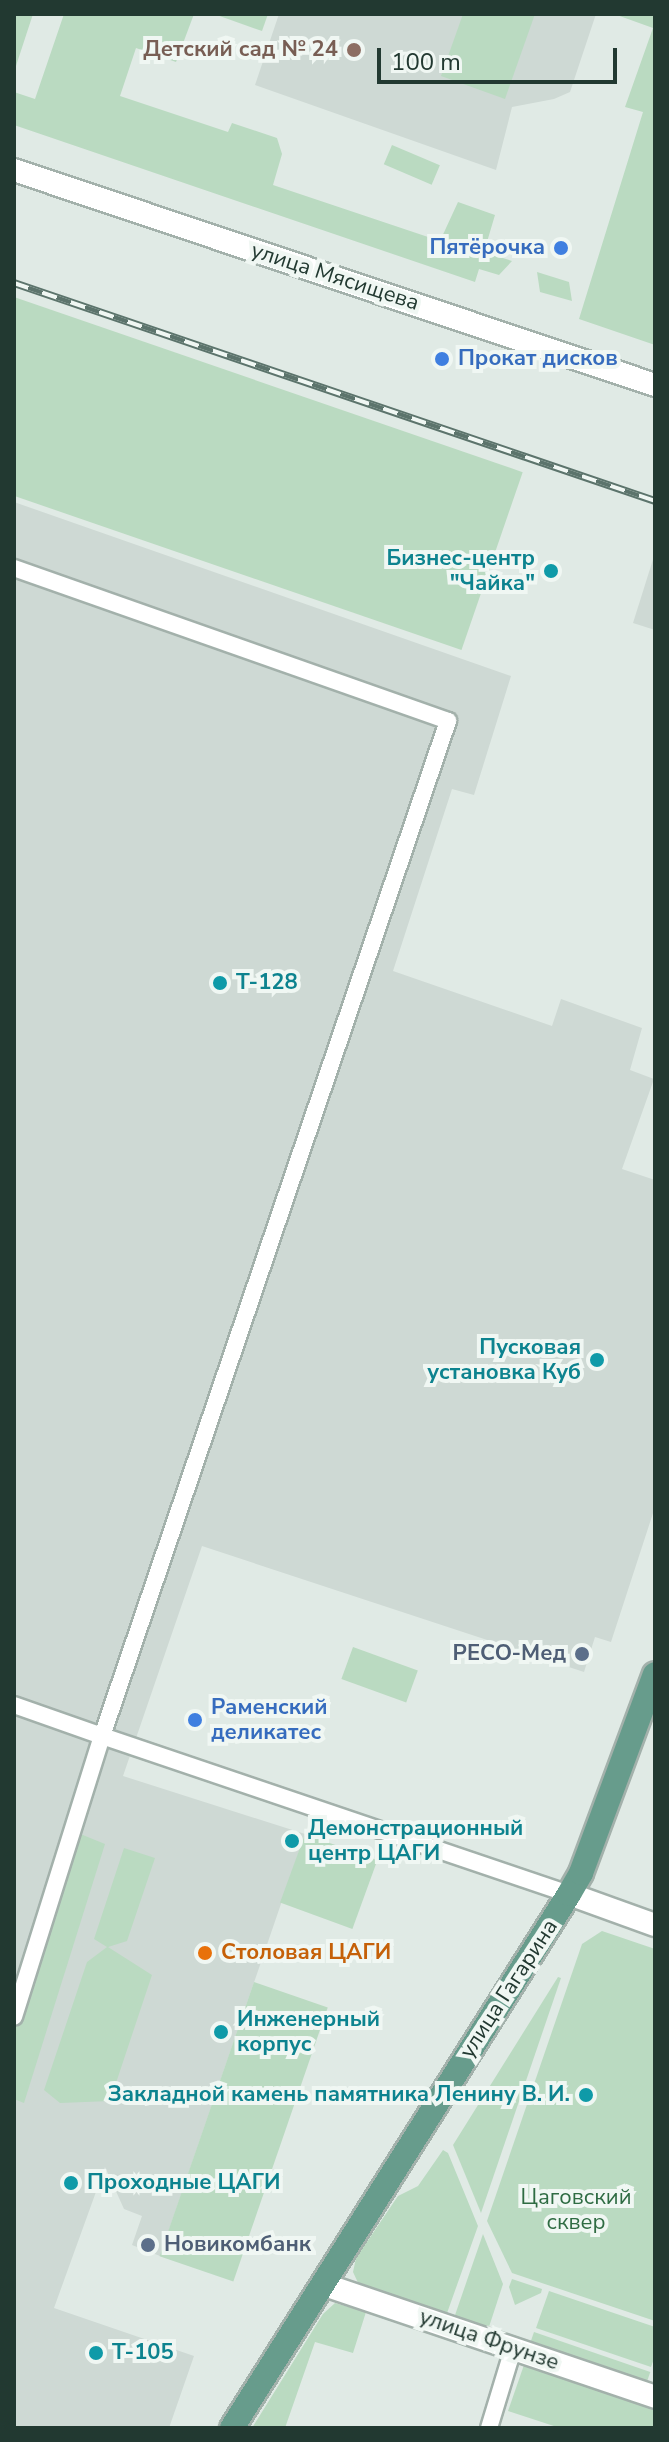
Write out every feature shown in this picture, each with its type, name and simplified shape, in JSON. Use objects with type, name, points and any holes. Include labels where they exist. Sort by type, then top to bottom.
[{"type":"main road","name":"улица Мясищева","points":[[14,170],[655,385]]},
{"type":"main road","name":"улица Гагарина","points":[[232,2428],[581,1873],[655,1674]]},
{"type":"main road","points":[[569,1894],[655,1925]]},
{"type":"main road","name":"улица Фрунзе","points":[[322,2284],[655,2397]]},
{"type":"street","points":[[14,568],[448,721],[102,1736],[14,2017]]},
{"type":"street","points":[[14,1705],[569,1894]]},
{"type":"street","points":[[489,2428],[513,2349]]},
{"type":"shaded area","points":[[279,14],[596,14],[570,92],[554,99],[512,107],[496,170],[255,85]]},
{"type":"shaded area","points":[[14,502],[511,676],[474,795],[452,789],[393,971],[552,1026],[561,999],[642,1028],[630,1070],[654,1079],[622,1169],[655,1180],[655,1507],[611,1642],[595,1637],[584,1672],[202,1546],[123,1776],[305,1834],[160,2256],[132,2245],[142,2216],[124,2209],[105,2167],[54,2308],[194,2356],[169,2428],[14,2428]]},
{"type":"shaded area","points":[[655,553],[655,630],[633,623]]},
{"type":"green space","points":[[14,14],[33,14],[14,72]]},
{"type":"green space","points":[[64,14],[194,14],[176,62],[136,48],[120,96],[228,132],[232,123],[277,138],[282,154],[273,185],[440,241],[458,202],[495,215],[484,252],[512,261],[499,275],[479,269],[475,282],[14,125],[14,92],[35,99]]},
{"type":"green space","points":[[214,14],[268,14],[262,31]]},
{"type":"green space","points":[[463,14],[535,14],[505,99],[441,76]]},
{"type":"green space","points":[[614,14],[655,14],[655,345],[579,319],[643,112],[625,107],[653,28]]},
{"type":"green space","points":[[392,145],[440,165],[432,185],[384,164]]},
{"type":"green space","points":[[537,272],[569,282],[572,301],[540,292]]},
{"type":"green space","points":[[14,297],[523,472],[461,650],[14,496]]},
{"type":"green space","points":[[353,1647],[418,1671],[406,1703],[341,1679]]},
{"type":"green space","points":[[73,1831],[105,1844],[24,2103],[14,2099],[14,2017]]},
{"type":"green space","points":[[305,1834],[377,1860],[352,1929],[280,1903]]},
{"type":"green space","points":[[124,1848],[155,1858],[127,1941],[108,1947],[152,1975],[110,2101],[60,2103],[44,2090],[87,1962],[107,1947],[94,1939]]},
{"type":"green space","name":"Цаговский сквер","points":[[602,1931],[655,1949],[655,2321],[512,2273],[487,2221],[582,1944]]},
{"type":"green space","points":[[558,1977],[561,1978],[481,2213],[453,2145]]},
{"type":"green space","points":[[254,1982],[328,2007],[233,2282],[160,2256]]},
{"type":"green space","points":[[443,2150],[448,2153],[478,2226],[446,2316],[360,2287],[353,2272],[356,2258],[398,2196],[418,2186]]},
{"type":"green space","points":[[483,2234],[503,2284],[488,2330],[454,2318]]},
{"type":"green space","points":[[512,2279],[542,2289],[541,2293],[515,2305],[509,2287]]},
{"type":"green space","points":[[549,2291],[655,2327],[655,2356],[651,2367],[536,2328]]},
{"type":"green space","points":[[335,2303],[366,2312],[353,2353],[315,2342],[285,2428],[252,2428],[323,2314]]},
{"type":"green space","points":[[534,2332],[650,2372],[646,2384],[530,2344]]},
{"type":"green space","points":[[525,2362],[655,2406],[655,2428],[560,2428],[508,2411]]},
{"type":"railway","points":[[14,283],[655,501]]},
{"type":"place","name":"Детский сад № 24","points":[[354,50]]},
{"type":"place","name":"Пятёрочка","points":[[561,248]]},
{"type":"place","name":"Прокат дисков","points":[[442,359]]},
{"type":"place","name":"Бизнес-центр \"Чайка\"","points":[[551,571]]},
{"type":"place","name":"Т-128","points":[[220,983]]},
{"type":"place","name":"Пусковая установка Куб","points":[[597,1360]]},
{"type":"place","name":"РЕСО-Мед","points":[[582,1654]]},
{"type":"place","name":"Раменский деликатес","points":[[195,1720]]},
{"type":"place","name":"Демонстрационный центр ЦАГИ","points":[[292,1841]]},
{"type":"place","name":"Столовая ЦАГИ","points":[[205,1953]]},
{"type":"place","name":"Инженерный корпус","points":[[221,2032]]},
{"type":"place","name":"Закладной камень памятника Ленину В. И.","points":[[586,2095]]},
{"type":"place","name":"Проходные ЦАГИ","points":[[71,2183]]},
{"type":"place","name":"Новикомбанк","points":[[148,2245]]},
{"type":"place","name":"Т-105","points":[[96,2353]]}]
